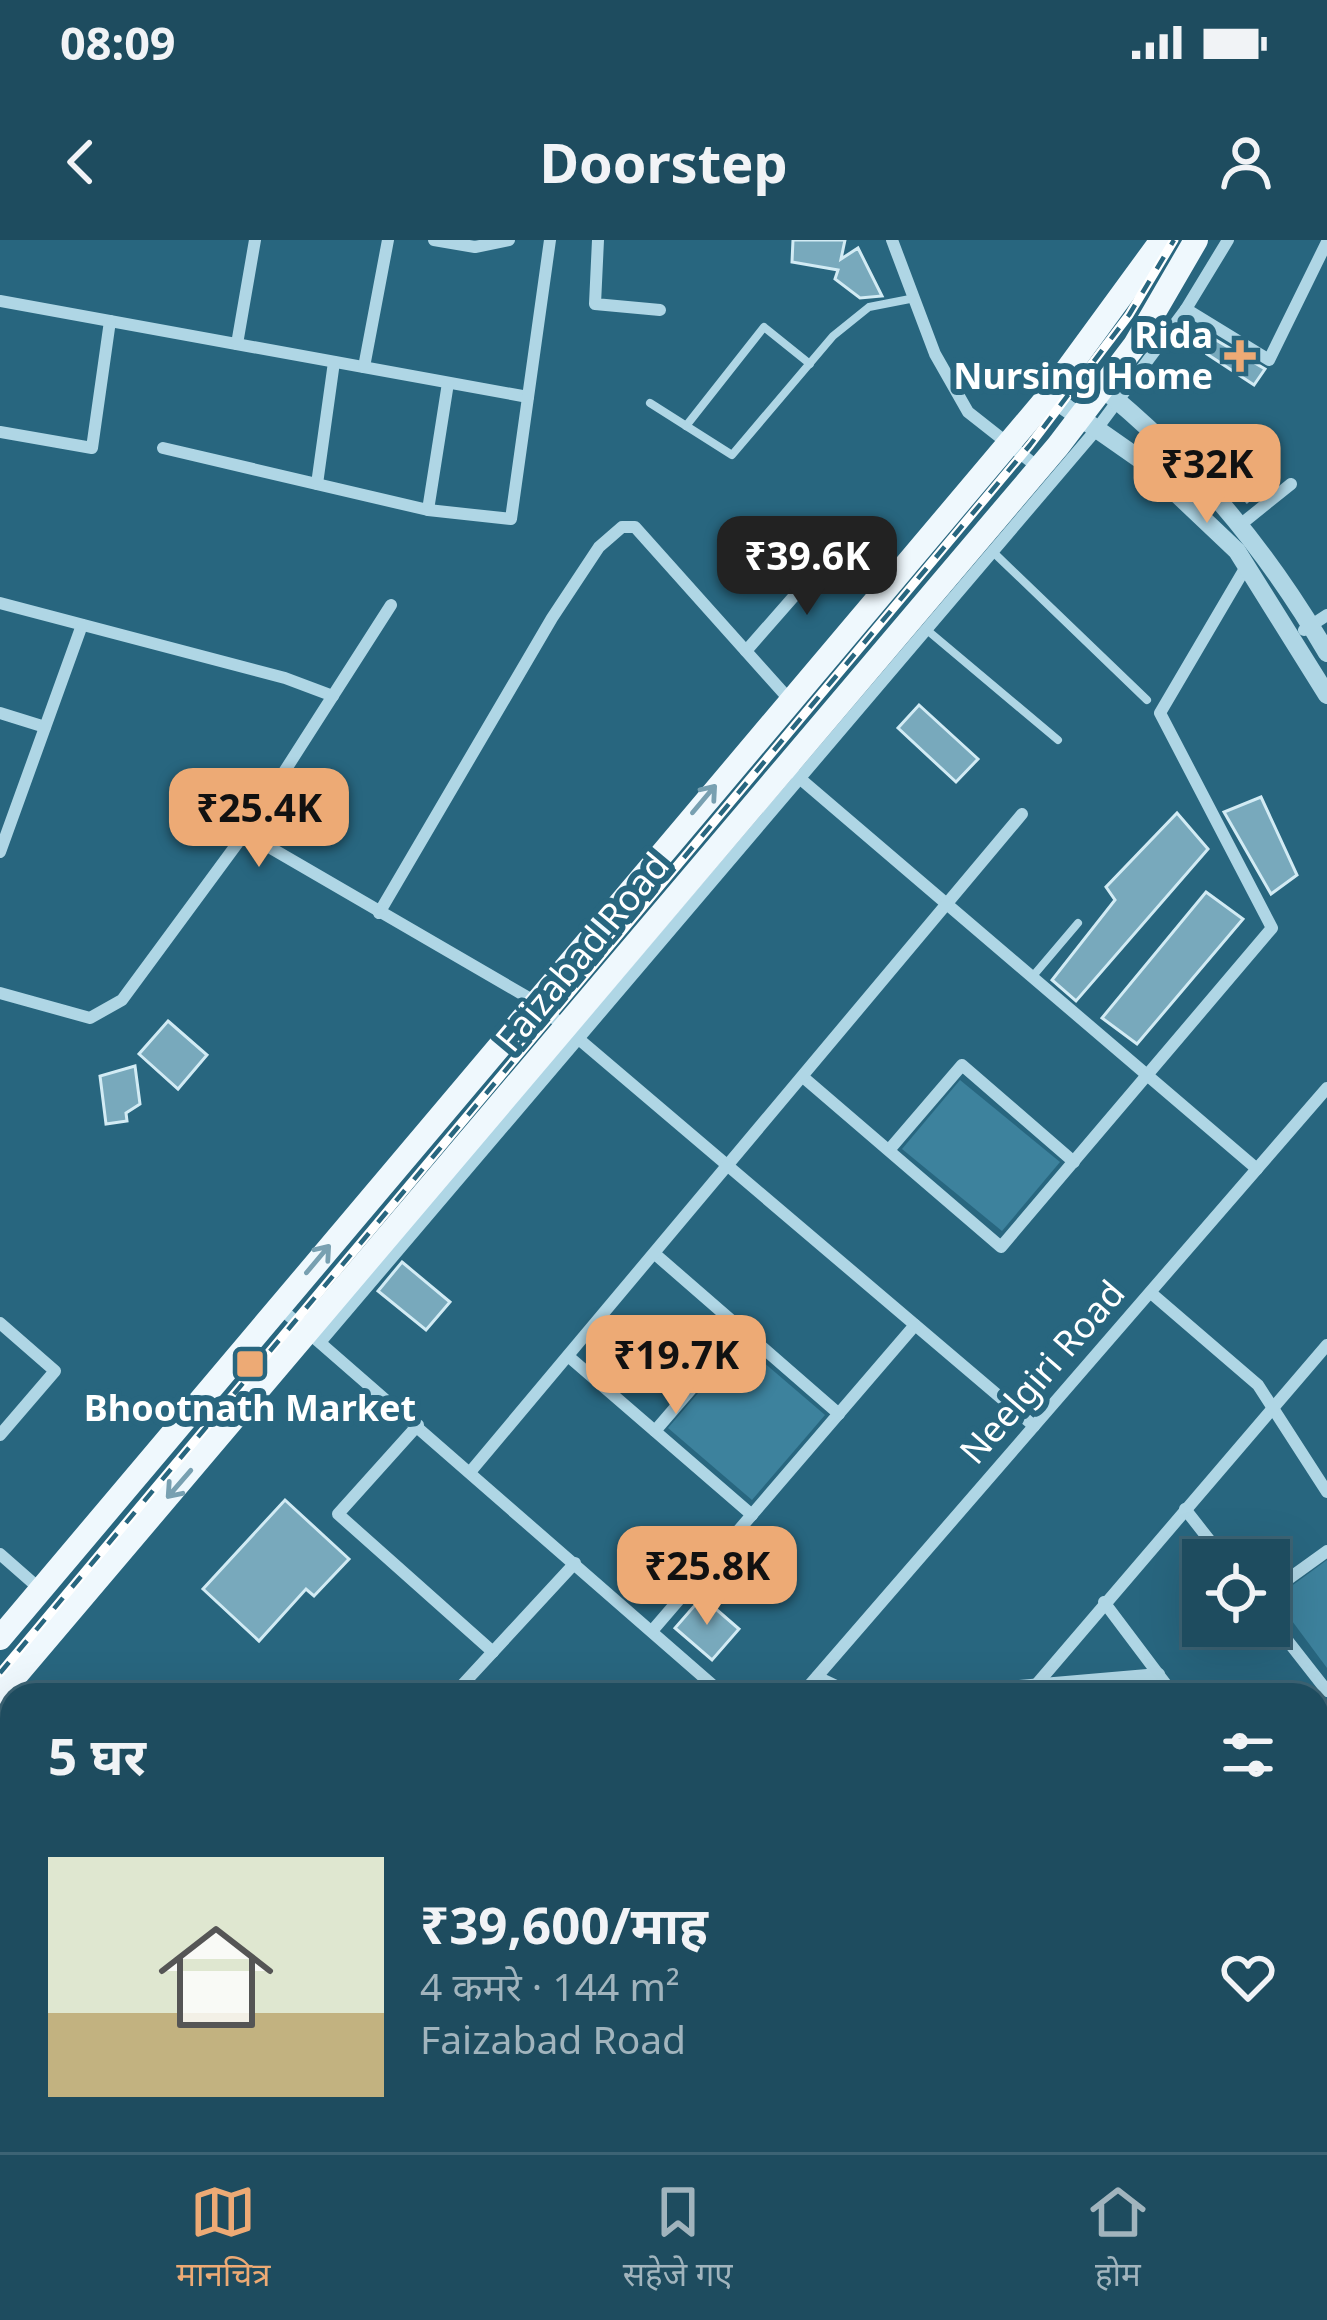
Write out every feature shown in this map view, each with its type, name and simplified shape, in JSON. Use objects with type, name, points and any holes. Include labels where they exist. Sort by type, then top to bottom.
[{"type":"main road","name":"Faizabad Road","points":[[0,1638],[1048,395],[1162,240]]},
{"type":"main road","name":"Faizabad Road","points":[[10,1683],[316,1336],[792,773],[1039,468],[1088,424],[1110,395],[1196,240]]},
{"type":"street","points":[[237,344],[255,240]]},
{"type":"street","points":[[364,368],[388,240]]},
{"type":"street","points":[[434,240],[475,248],[509,240]]},
{"type":"street","points":[[163,448],[428,509],[511,519],[550,240]]},
{"type":"street","points":[[598,240],[595,304],[660,310]]},
{"type":"street","points":[[892,240],[935,354],[968,412],[1039,468]]},
{"type":"street","points":[[1110,395],[1186,309],[1228,240]]},
{"type":"street","points":[[1186,309],[1269,360],[1327,242]]},
{"type":"street","points":[[0,301],[528,397]]},
{"type":"street","points":[[0,433],[92,448],[110,321]]},
{"type":"street","points":[[317,484],[334,362]]},
{"type":"street","points":[[1072,364],[1198,471],[1319,620],[1327,653]]},
{"type":"street","points":[[428,509],[448,383]]},
{"type":"street","points":[[1048,395],[1186,499],[1247,565],[1327,695]]},
{"type":"street","points":[[1088,424],[927,630],[792,773],[1257,1169]]},
{"type":"street","points":[[1240,525],[1291,484]]},
{"type":"street","points":[[379,913],[552,618],[599,547],[622,527],[635,527],[788,698]]},
{"type":"street","points":[[746,651],[831,554]]},
{"type":"street","points":[[803,1077],[1001,1247],[1272,928],[1160,713],[1247,565]]},
{"type":"street","points":[[0,603],[333,696]]},
{"type":"street","points":[[0,993],[90,1018],[122,1000],[245,833],[391,605]]},
{"type":"street","points":[[1293,637],[1319,620]]},
{"type":"street","points":[[0,852],[82,625]]},
{"type":"street","points":[[0,713],[45,727]]},
{"type":"street","points":[[471,1472],[1022,814]]},
{"type":"street","points":[[245,833],[534,1001],[1034,1426]]},
{"type":"street","points":[[889,1150],[962,1065],[1074,1162]]},
{"type":"street","name":"Neelgiri Road","points":[[812,1683],[1327,1088]]},
{"type":"street","points":[[655,1254],[839,1414]]},
{"type":"street","points":[[1151,1293],[1258,1384],[1327,1492]]},
{"type":"street","points":[[278,1306],[710,1683]]},
{"type":"street","points":[[0,1323],[55,1371],[0,1435]]},
{"type":"street","points":[[652,1631],[915,1325]]},
{"type":"street","points":[[655,1431],[742,1330]]},
{"type":"street","points":[[1038,1683],[1327,1345]]},
{"type":"street","points":[[568,1356],[752,1515]]},
{"type":"street","points":[[418,1425],[338,1514],[493,1652]]},
{"type":"street","points":[[1185,1509],[1209,1539]]},
{"type":"street","points":[[1290,1578],[1327,1551]]},
{"type":"street","points":[[0,1554],[40,1590]]},
{"type":"street","points":[[465,1683],[575,1563]]},
{"type":"street","points":[[1104,1602],[1165,1683]]},
{"type":"street","points":[[1290,1644],[1321,1683]]},
{"type":"street","points":[[1057,1683],[1159,1674]]},
{"type":"street","points":[[817,1677],[830,1683]]},
{"type":"street","points":[[1107,1683],[1108,1678]]},
{"type":"lane","points":[[650,403],[732,455],[810,364],[869,307],[916,298]]},
{"type":"lane","points":[[686,426],[764,327],[810,364]]},
{"type":"lane","points":[[991,550],[1148,700]]},
{"type":"lane","points":[[927,630],[1058,740]]},
{"type":"lane","points":[[1031,977],[1078,923]]},
{"type":"shaded area","points":[[960,1080],[1060,1162],[1002,1231],[902,1149]]},
{"type":"shaded area","points":[[741,1343],[825,1415],[752,1500],[668,1428]]},
{"type":"shaded area","points":[[1327,1560],[1327,1668],[1290,1618],[1290,1587]]},
{"type":"building","points":[[793,240],[845,240],[841,259],[858,248],[882,296],[860,298],[835,279],[838,270],[792,262]]},
{"type":"building","points":[[1216,340],[1265,369],[1254,385],[1207,354]]},
{"type":"building","points":[[919,705],[978,759],[956,782],[898,728]]},
{"type":"building","points":[[1261,797],[1297,875],[1271,894],[1224,812]]},
{"type":"building","points":[[1177,813],[1208,849],[1076,1001],[1052,980],[1115,900],[1106,887]]},
{"type":"building","points":[[1206,892],[1243,919],[1137,1044],[1102,1018]]},
{"type":"building","points":[[168,1021],[207,1055],[178,1089],[139,1054]]},
{"type":"building","points":[[135,1066],[140,1104],[126,1113],[127,1121],[106,1124],[100,1076]]},
{"type":"building","points":[[402,1262],[450,1302],[426,1330],[378,1291]]},
{"type":"building","points":[[285,1500],[349,1559],[314,1596],[306,1589],[259,1641],[203,1589]]},
{"type":"building","points":[[702,1597],[739,1629],[712,1660],[675,1628]]},
{"type":"railway","points":[[0,1673],[1030,445],[1129,315],[1174,240]]},
{"type":"place","name":"Rida Nursing Home","points":[[1240,356]]},
{"type":"place","name":"Bhootnath Market","points":[[250,1364]]}]
